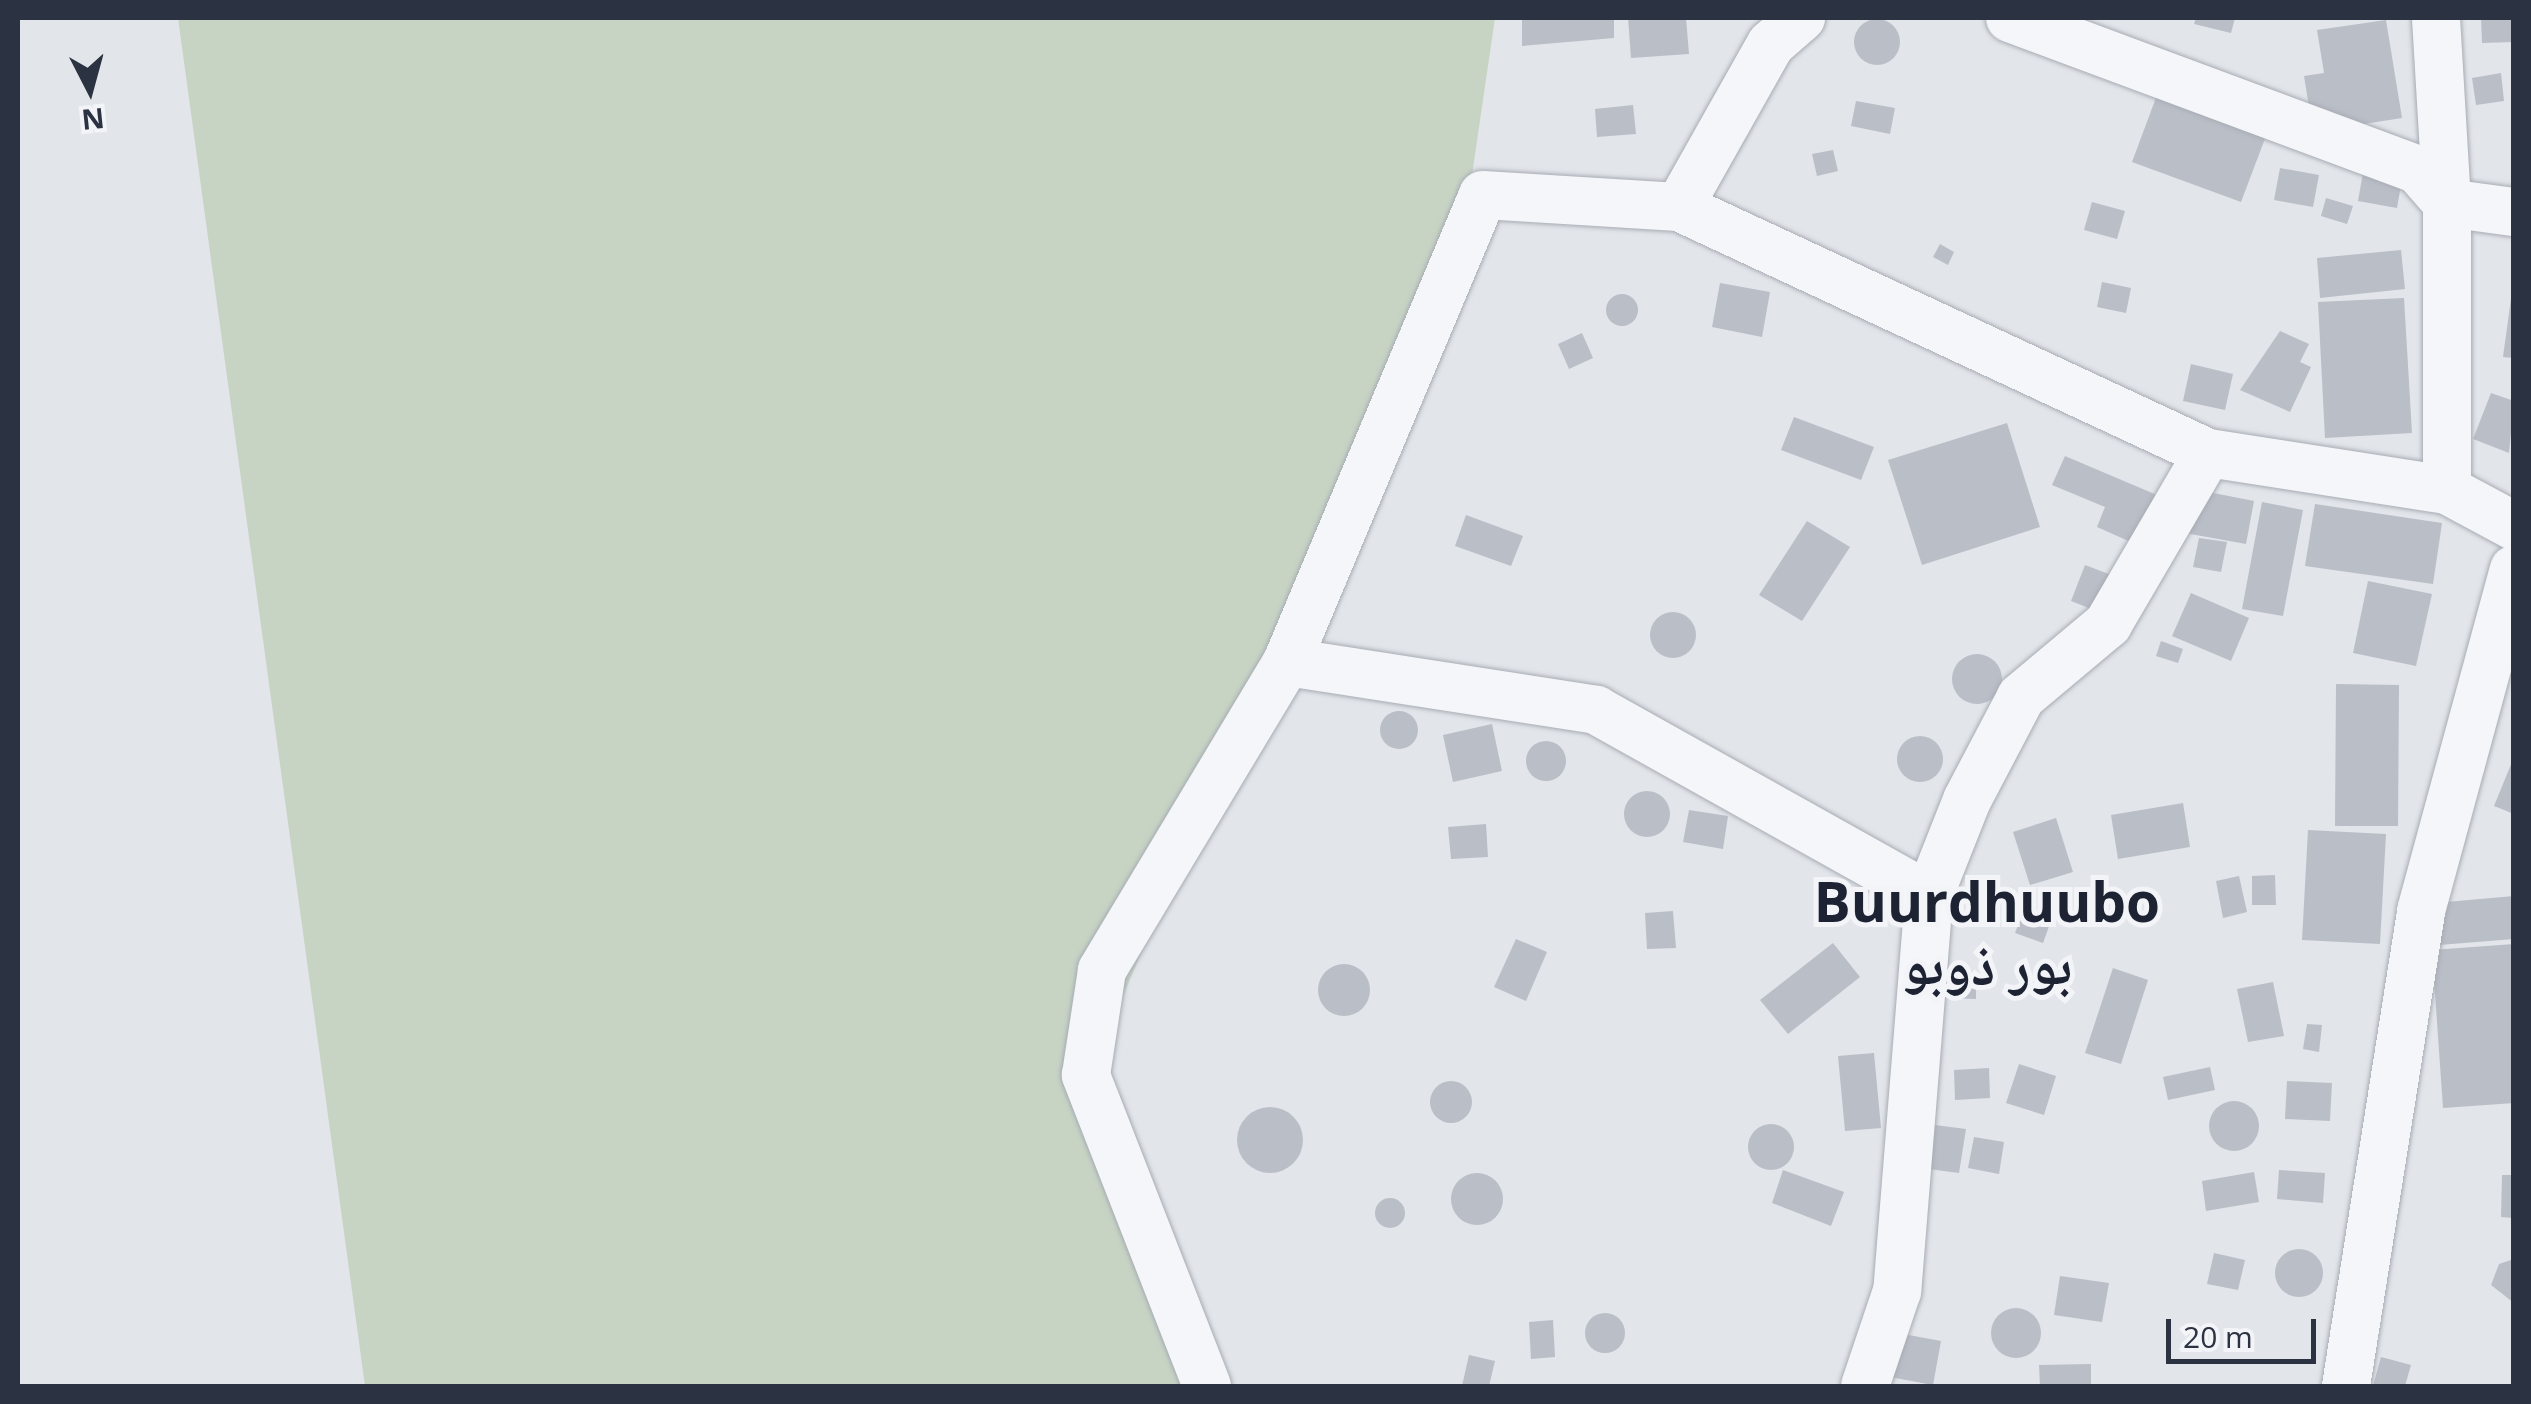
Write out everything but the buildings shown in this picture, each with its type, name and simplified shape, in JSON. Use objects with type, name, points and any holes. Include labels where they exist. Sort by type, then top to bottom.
[{"type":"street","points":[[1679,207],[1770,44],[1801,18]]},
{"type":"street","points":[[2010,18],[2418,170],[2447,203],[2514,212]]},
{"type":"street","points":[[2436,18],[2447,203],[2448,490]]},
{"type":"street","points":[[1207,1386],[1086,1075],[1102,970],[1288,662],[1483,195],[1679,207],[2208,453],[2448,490],[2514,526]]},
{"type":"street","points":[[1865,1386],[1897,1291],[1928,896],[1966,800],[2021,698],[2108,624],[2208,453]]},
{"type":"street","points":[[2346,1386],[2421,911],[2514,568]]},
{"type":"street","points":[[1288,662],[1596,710],[1928,896]]},
{"type":"green space","points":[[178,18],[1495,18],[1472,175],[1080,1097],[1187,1386],[365,1386]]},
{"type":"district","name":"Buurdhuubo بور ذوبو","points":[[1987,932]]}]
